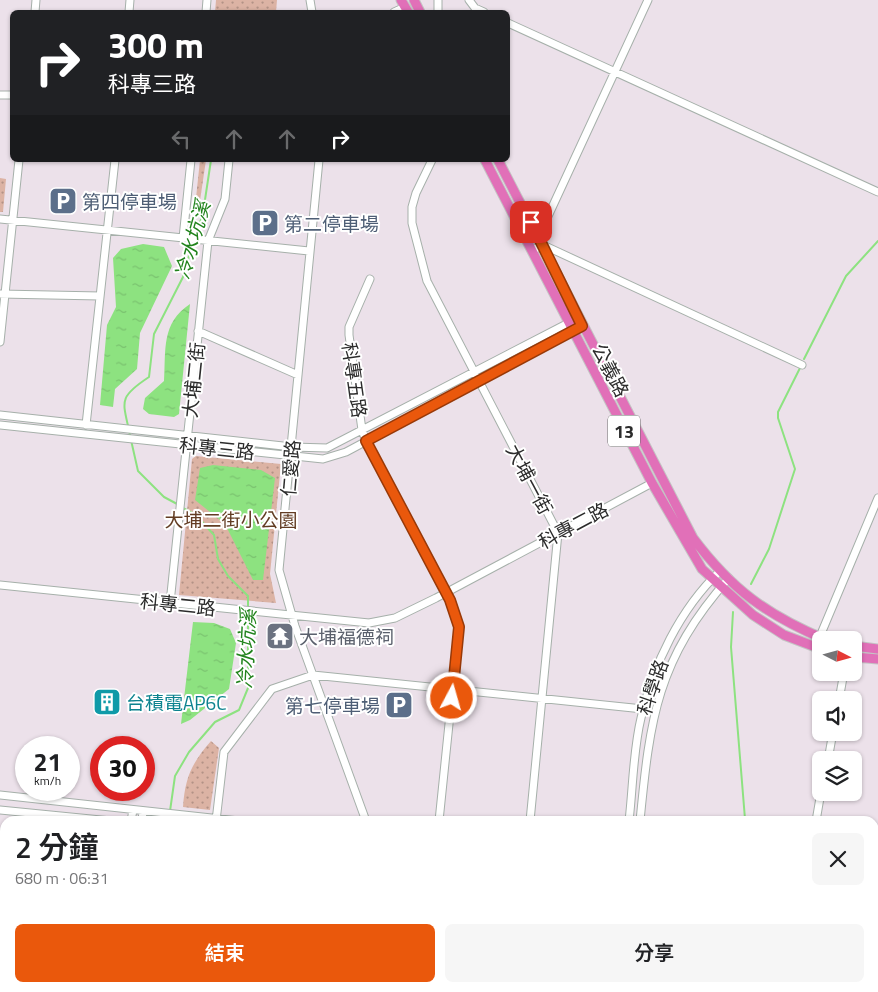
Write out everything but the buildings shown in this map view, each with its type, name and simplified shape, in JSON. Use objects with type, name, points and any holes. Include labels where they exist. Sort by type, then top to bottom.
[{"type":"main road","name":"公義路","points":[[487,162],[652,483],[685,543],[702,569],[753,615],[784,634],[812,646]]},
{"type":"main road","name":"公義路","points":[[499,162],[541,241],[580,322],[694,538],[720,571],[759,607],[812,634]]},
{"type":"main road","points":[[862,647],[878,649]]},
{"type":"main road","points":[[862,658],[878,660]]},
{"type":"street","points":[[469,0],[475,8],[480,10]]},
{"type":"street","points":[[533,250],[541,241],[648,0]]},
{"type":"street","points":[[510,24],[878,192]]},
{"type":"street","points":[[0,342],[3,294],[19,162]]},
{"type":"street","points":[[86,424],[115,162]]},
{"type":"street","points":[[186,238],[191,162]]},
{"type":"street","name":"大埔二街","points":[[170,603],[188,435],[205,240],[225,199],[229,162]]},
{"type":"street","name":"仁愛路","points":[[319,162],[279,570],[291,614],[364,816]]},
{"type":"street","name":"大埔一街","points":[[431,162],[416,193],[412,207],[412,223],[427,281],[558,532],[531,816]]},
{"type":"street","points":[[0,219],[309,251]]},
{"type":"street","points":[[541,241],[802,365]]},
{"type":"street","name":"科專五路","points":[[370,279],[349,327],[348,335],[362,430],[446,593],[459,627],[440,816]]},
{"type":"street","points":[[3,294],[100,296]]},
{"type":"street","name":"科專三路","points":[[0,425],[323,459],[346,452],[478,381],[580,322]]},
{"type":"street","name":"科專三路","points":[[0,415],[292,447],[327,448],[474,373],[572,327]]},
{"type":"street","points":[[198,331],[298,375]]},
{"type":"street","points":[[596,375],[613,383]]},
{"type":"street","name":"科專二路","points":[[0,585],[291,614],[305,618],[369,623],[395,618],[446,593],[652,483]]},
{"type":"street","points":[[826,631],[878,498]]},
{"type":"street","name":"科學路","points":[[630,816],[638,739],[651,684],[679,624],[712,578],[720,571]]},
{"type":"street","name":"科學路","points":[[641,816],[649,739],[666,676],[682,640],[711,598],[728,578]]},
{"type":"street","points":[[217,816],[224,752],[272,689],[313,675],[644,709]]},
{"type":"street","points":[[0,795],[186,816]]},
{"type":"street","points":[[817,816],[819,801]]},
{"type":"street","points":[[0,810],[61,816]]},
{"type":"street","points":[[132,816],[133,810]]},
{"type":"street","points":[[142,816],[143,811]]},
{"type":"green space","points":[[216,0],[277,0],[276,10],[215,10]]},
{"type":"green space","points":[[200,162],[206,162],[198,214],[194,217]]},
{"type":"green space","points":[[0,178],[6,179],[3,212],[0,212]]},
{"type":"green space","name":"大埔二街小公園","points":[[196,456],[281,464],[270,574],[276,603],[179,595],[192,459]]},
{"type":"green space","points":[[211,741],[219,748],[210,810],[183,807],[191,771],[199,756]]},
{"type":"water","points":[[143,244],[164,247],[172,266],[140,333],[137,369],[115,389],[113,407],[100,405],[107,325],[116,307],[113,258],[121,249]]},
{"type":"water","points":[[190,304],[179,414],[174,417],[149,414],[143,409],[145,398],[164,381],[165,348],[170,329],[181,311]]},
{"type":"water","points":[[213,465],[261,470],[275,478],[263,580],[253,580],[225,524],[195,500],[200,468]]},
{"type":"water","points":[[193,622],[214,623],[230,629],[236,643],[229,689],[190,720],[181,724]]},
{"type":"waterway","name":"冷水坑溪","points":[[195,238],[203,213],[211,162]]},
{"type":"waterway","points":[[804,359],[846,276],[878,241]]},
{"type":"waterway","name":"冷水坑溪","points":[[130,435],[124,407],[125,401],[132,390],[149,377],[154,334],[183,277],[193,242]]},
{"type":"waterway","points":[[751,584],[769,549],[795,469],[778,418],[778,412],[800,368]]},
{"type":"waterway","name":"冷水坑溪","points":[[131,440],[138,471],[164,497],[179,505]]},
{"type":"waterway","name":"冷水坑溪","points":[[170,811],[175,776],[189,752],[215,722],[239,710],[248,688],[248,596],[228,576],[218,559],[214,535],[196,515],[183,508]]},
{"type":"waterway","points":[[733,612],[731,647],[745,816]]},
{"type":"place","name":"第四停車場","points":[[63,201]]},
{"type":"place","name":"第二停車場","points":[[265,223]]},
{"type":"place","name":"大埔福德祠","points":[[280,636]]},
{"type":"place","name":"台積電AP6C","points":[[107,702]]},
{"type":"place","name":"第七停車場","points":[[399,705]]},
{"type":"route","points":[[452,698],[459,627],[450,600],[366,441],[582,326],[531,222]]}]
